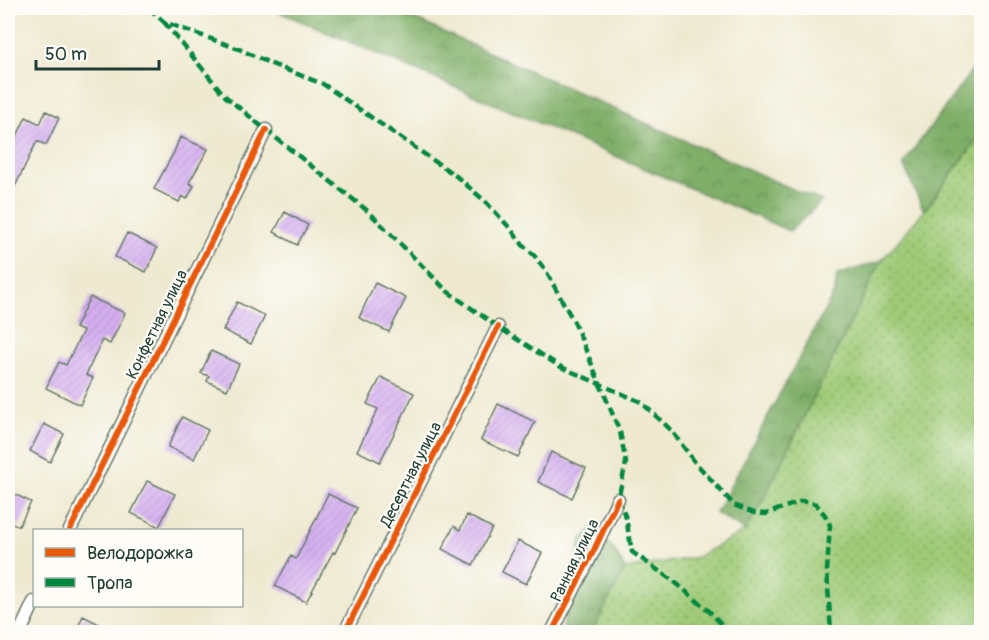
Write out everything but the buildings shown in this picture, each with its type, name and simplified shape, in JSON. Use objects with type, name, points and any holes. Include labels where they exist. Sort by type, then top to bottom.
[{"type":"street","name":"Конфетная улица","points":[[71,529],[266,130]]},
{"type":"street","name":"Десертная улица","points":[[345,633],[498,327]]},
{"type":"street","name":"Ранняя улица","points":[[552,633],[618,499]]},
{"type":"street","points":[[20,633],[33,604]]},
{"type":"green space","points":[[270,8],[390,8],[822,201],[790,231]]},
{"type":"green space","points":[[981,58],[981,134],[924,211],[903,164]]},
{"type":"green space","points":[[981,134],[981,632],[592,632],[625,569],[697,557],[745,531],[765,496],[881,261],[924,211]]},
{"type":"green space","points":[[881,261],[765,496],[745,531],[716,513],[835,291],[837,275]]},
{"type":"green space","points":[[594,526],[614,550],[625,569],[592,632],[562,632],[580,542]]},
{"type":"marked path","points":[[149,8],[164,22],[239,49],[323,84],[456,176],[485,201],[534,255],[547,273],[575,324],[620,432],[626,463],[618,499],[626,518],[632,552],[676,583],[709,611],[729,632]]},
{"type":"marked path","points":[[164,22],[225,96],[369,212],[447,291],[561,367],[641,402],[672,431],[693,460],[734,505],[754,513],[766,514],[802,501],[816,504],[830,525],[827,571],[831,632]]},
{"type":"cycle path","points":[[70,529],[266,130]]},
{"type":"cycle path","points":[[345,632],[498,327]]},
{"type":"cycle path","points":[[552,632],[618,499]]}]
